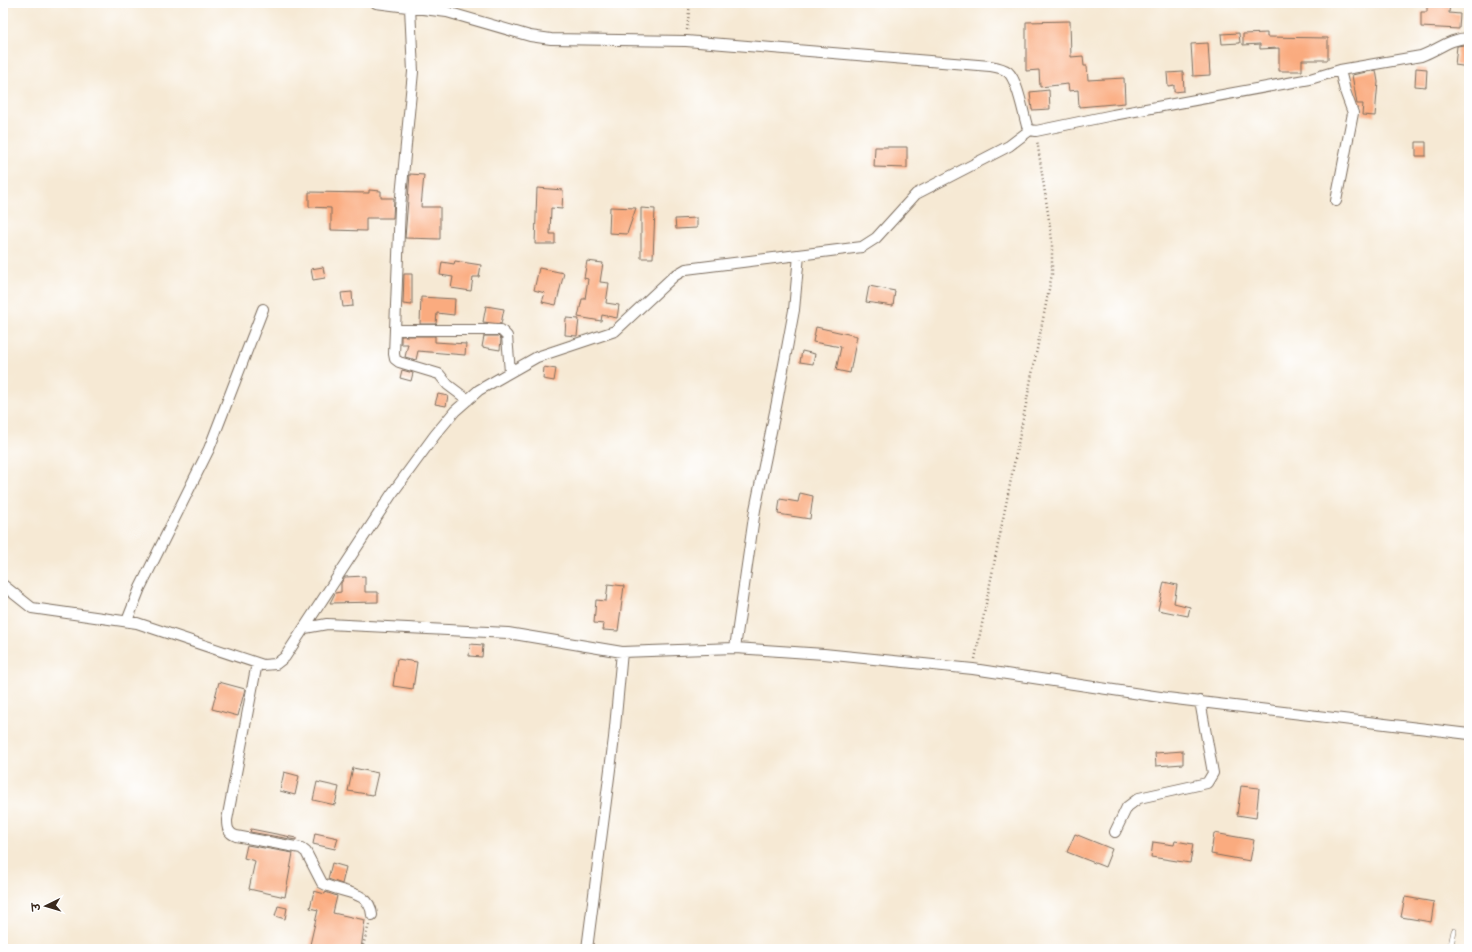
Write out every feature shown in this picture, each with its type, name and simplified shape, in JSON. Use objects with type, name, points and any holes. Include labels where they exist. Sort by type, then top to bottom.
[{"type":"street","points":[[376,3],[447,12],[530,36],[566,39],[686,41],[999,68],[1006,71],[1015,82],[1027,126],[1033,131]]},
{"type":"street","points":[[410,7],[413,72],[400,207],[396,359],[399,362],[439,374],[448,385],[468,400]]},
{"type":"street","points":[[3,585],[32,608],[127,621],[160,629],[256,663],[269,665],[280,661],[305,628],[340,570],[391,495],[443,424],[479,390],[536,357],[615,331],[680,272],[686,269],[862,247],[869,244],[916,194],[1009,146],[1033,131],[1310,79],[1340,70],[1421,56],[1434,51],[1453,40],[1469,38]]},
{"type":"street","points":[[1336,202],[1353,113],[1345,91],[1340,70]]},
{"type":"street","points":[[735,648],[755,510],[794,310],[799,255]]},
{"type":"street","points":[[127,621],[140,588],[211,442],[262,309]]},
{"type":"street","points":[[396,330],[501,330],[507,336],[510,372]]},
{"type":"street","points":[[305,628],[327,624],[508,633],[622,652],[735,648],[824,654],[973,669],[1205,702],[1469,734]]},
{"type":"street","points":[[588,949],[614,738],[622,652]]},
{"type":"street","points":[[256,663],[227,820],[227,828],[231,834],[236,836],[301,848],[306,852],[322,883],[361,896],[371,907],[372,915]]},
{"type":"street","points":[[1115,832],[1127,807],[1139,798],[1207,783],[1211,779],[1213,773],[1205,702]]},
{"type":"lane","points":[[1450,949],[1454,931]]},
{"type":"path","points":[[686,41],[690,3]]},
{"type":"path","points":[[973,669],[1052,274],[1052,240],[1033,131]]},
{"type":"path","points":[[362,949],[372,915]]},
{"type":"building","points":[[1427,3],[1450,3],[1449,13],[1460,14],[1459,29],[1421,27],[1421,12],[1427,12]]},
{"type":"building","points":[[1070,21],[1071,57],[1083,56],[1084,66],[1087,66],[1088,80],[1124,78],[1125,103],[1079,107],[1078,90],[1069,91],[1068,84],[1040,87],[1039,70],[1026,71],[1026,22]]},
{"type":"building","points":[[1239,33],[1240,43],[1222,44],[1221,34]]},
{"type":"building","points":[[1267,33],[1267,37],[1328,38],[1328,60],[1302,60],[1302,71],[1279,71],[1279,48],[1260,49],[1260,44],[1243,45],[1243,34]]},
{"type":"building","points":[[1208,43],[1210,75],[1193,76],[1191,44]]},
{"type":"building","points":[[1457,46],[1469,46],[1469,67],[1455,65]]},
{"type":"building","points":[[1416,68],[1427,69],[1426,87],[1415,86]]},
{"type":"building","points":[[1376,70],[1378,82],[1375,116],[1362,115],[1363,104],[1357,104],[1352,75]]},
{"type":"building","points":[[1183,72],[1184,91],[1174,92],[1174,85],[1168,86],[1167,73]]},
{"type":"building","points":[[1049,90],[1050,109],[1032,110],[1030,92]]},
{"type":"building","points":[[1416,142],[1426,142],[1426,156],[1416,156]]},
{"type":"building","points":[[875,147],[907,147],[907,168],[874,167]]},
{"type":"building","points":[[410,174],[424,175],[421,207],[440,207],[440,239],[405,238]]},
{"type":"building","points":[[537,188],[563,190],[562,209],[551,208],[550,234],[555,234],[555,244],[535,244]]},
{"type":"building","points":[[369,190],[381,191],[381,198],[394,198],[393,218],[366,218],[366,231],[331,230],[331,208],[309,207],[309,192],[369,193]]},
{"type":"building","points":[[610,207],[636,208],[627,234],[609,233]]},
{"type":"building","points":[[641,208],[655,209],[653,258],[641,258]]},
{"type":"building","points":[[697,218],[697,228],[676,229],[675,219]]},
{"type":"building","points":[[455,261],[481,265],[479,277],[473,277],[471,291],[451,288],[453,277],[440,275],[442,262],[454,264]]},
{"type":"building","points":[[587,261],[603,263],[600,282],[609,283],[606,303],[619,305],[617,318],[602,315],[601,321],[578,317],[582,299],[585,299],[588,279],[584,278]]},
{"type":"building","points":[[323,267],[325,278],[313,280],[311,269]]},
{"type":"building","points":[[539,268],[564,273],[556,305],[542,302],[545,293],[534,290]]},
{"type":"building","points":[[404,274],[412,274],[412,305],[403,304]]},
{"type":"building","points":[[869,286],[895,291],[893,306],[866,302]]},
{"type":"building","points":[[352,292],[353,306],[343,307],[341,293]]},
{"type":"building","points":[[421,297],[455,299],[454,315],[437,313],[436,324],[420,324]]},
{"type":"building","points":[[486,306],[504,309],[501,324],[483,322]]},
{"type":"building","points":[[566,318],[579,319],[577,336],[565,335]]},
{"type":"building","points":[[816,327],[857,336],[850,373],[836,370],[841,347],[813,342]]},
{"type":"building","points":[[401,336],[435,336],[435,342],[466,344],[465,355],[418,351],[416,360],[405,357],[408,344],[401,344]]},
{"type":"building","points":[[484,336],[498,336],[501,339],[500,350],[482,347]]},
{"type":"building","points":[[802,351],[815,354],[813,364],[800,362]]},
{"type":"building","points":[[544,367],[556,369],[554,381],[543,379]]},
{"type":"building","points":[[402,370],[413,373],[411,381],[400,378]]},
{"type":"building","points":[[438,394],[448,396],[446,406],[435,404]]},
{"type":"building","points":[[800,493],[813,496],[810,519],[778,514],[780,499],[798,502]]},
{"type":"building","points":[[365,576],[365,592],[378,592],[378,602],[330,603],[335,593],[341,592],[341,583],[345,577]]},
{"type":"building","points":[[1164,582],[1177,585],[1174,603],[1190,607],[1188,616],[1158,610]]},
{"type":"building","points":[[608,584],[624,586],[618,631],[603,630],[604,624],[594,623],[596,600],[606,601]]},
{"type":"building","points":[[470,644],[483,645],[482,657],[469,656]]},
{"type":"building","points":[[397,659],[417,662],[413,689],[393,686]]},
{"type":"building","points":[[219,682],[245,689],[238,716],[212,709]]},
{"type":"building","points":[[1183,751],[1183,764],[1156,766],[1155,753]]},
{"type":"building","points":[[353,768],[378,773],[373,795],[348,791]]},
{"type":"building","points":[[284,772],[299,776],[295,795],[280,791]]},
{"type":"building","points":[[317,782],[339,787],[335,805],[313,800]]},
{"type":"building","points":[[1241,786],[1259,788],[1256,818],[1237,815]]},
{"type":"building","points":[[251,829],[296,838],[296,840],[250,832]]},
{"type":"building","points":[[315,833],[338,838],[335,849],[313,844]]},
{"type":"building","points":[[1214,833],[1254,840],[1250,861],[1211,854]]},
{"type":"building","points":[[1075,834],[1112,849],[1105,867],[1067,852]]},
{"type":"building","points":[[1175,841],[1193,844],[1190,863],[1151,857],[1153,842],[1174,845]]},
{"type":"building","points":[[247,845],[293,853],[285,897],[249,889],[255,861],[244,858]]},
{"type":"building","points":[[332,863],[346,867],[342,884],[328,879]]},
{"type":"building","points":[[314,891],[325,894],[325,892],[337,896],[333,913],[365,920],[361,949],[309,949],[318,910],[310,908]]},
{"type":"building","points":[[1405,897],[1434,902],[1431,922],[1401,917]]},
{"type":"building","points":[[278,906],[287,908],[285,919],[275,916]]}]
